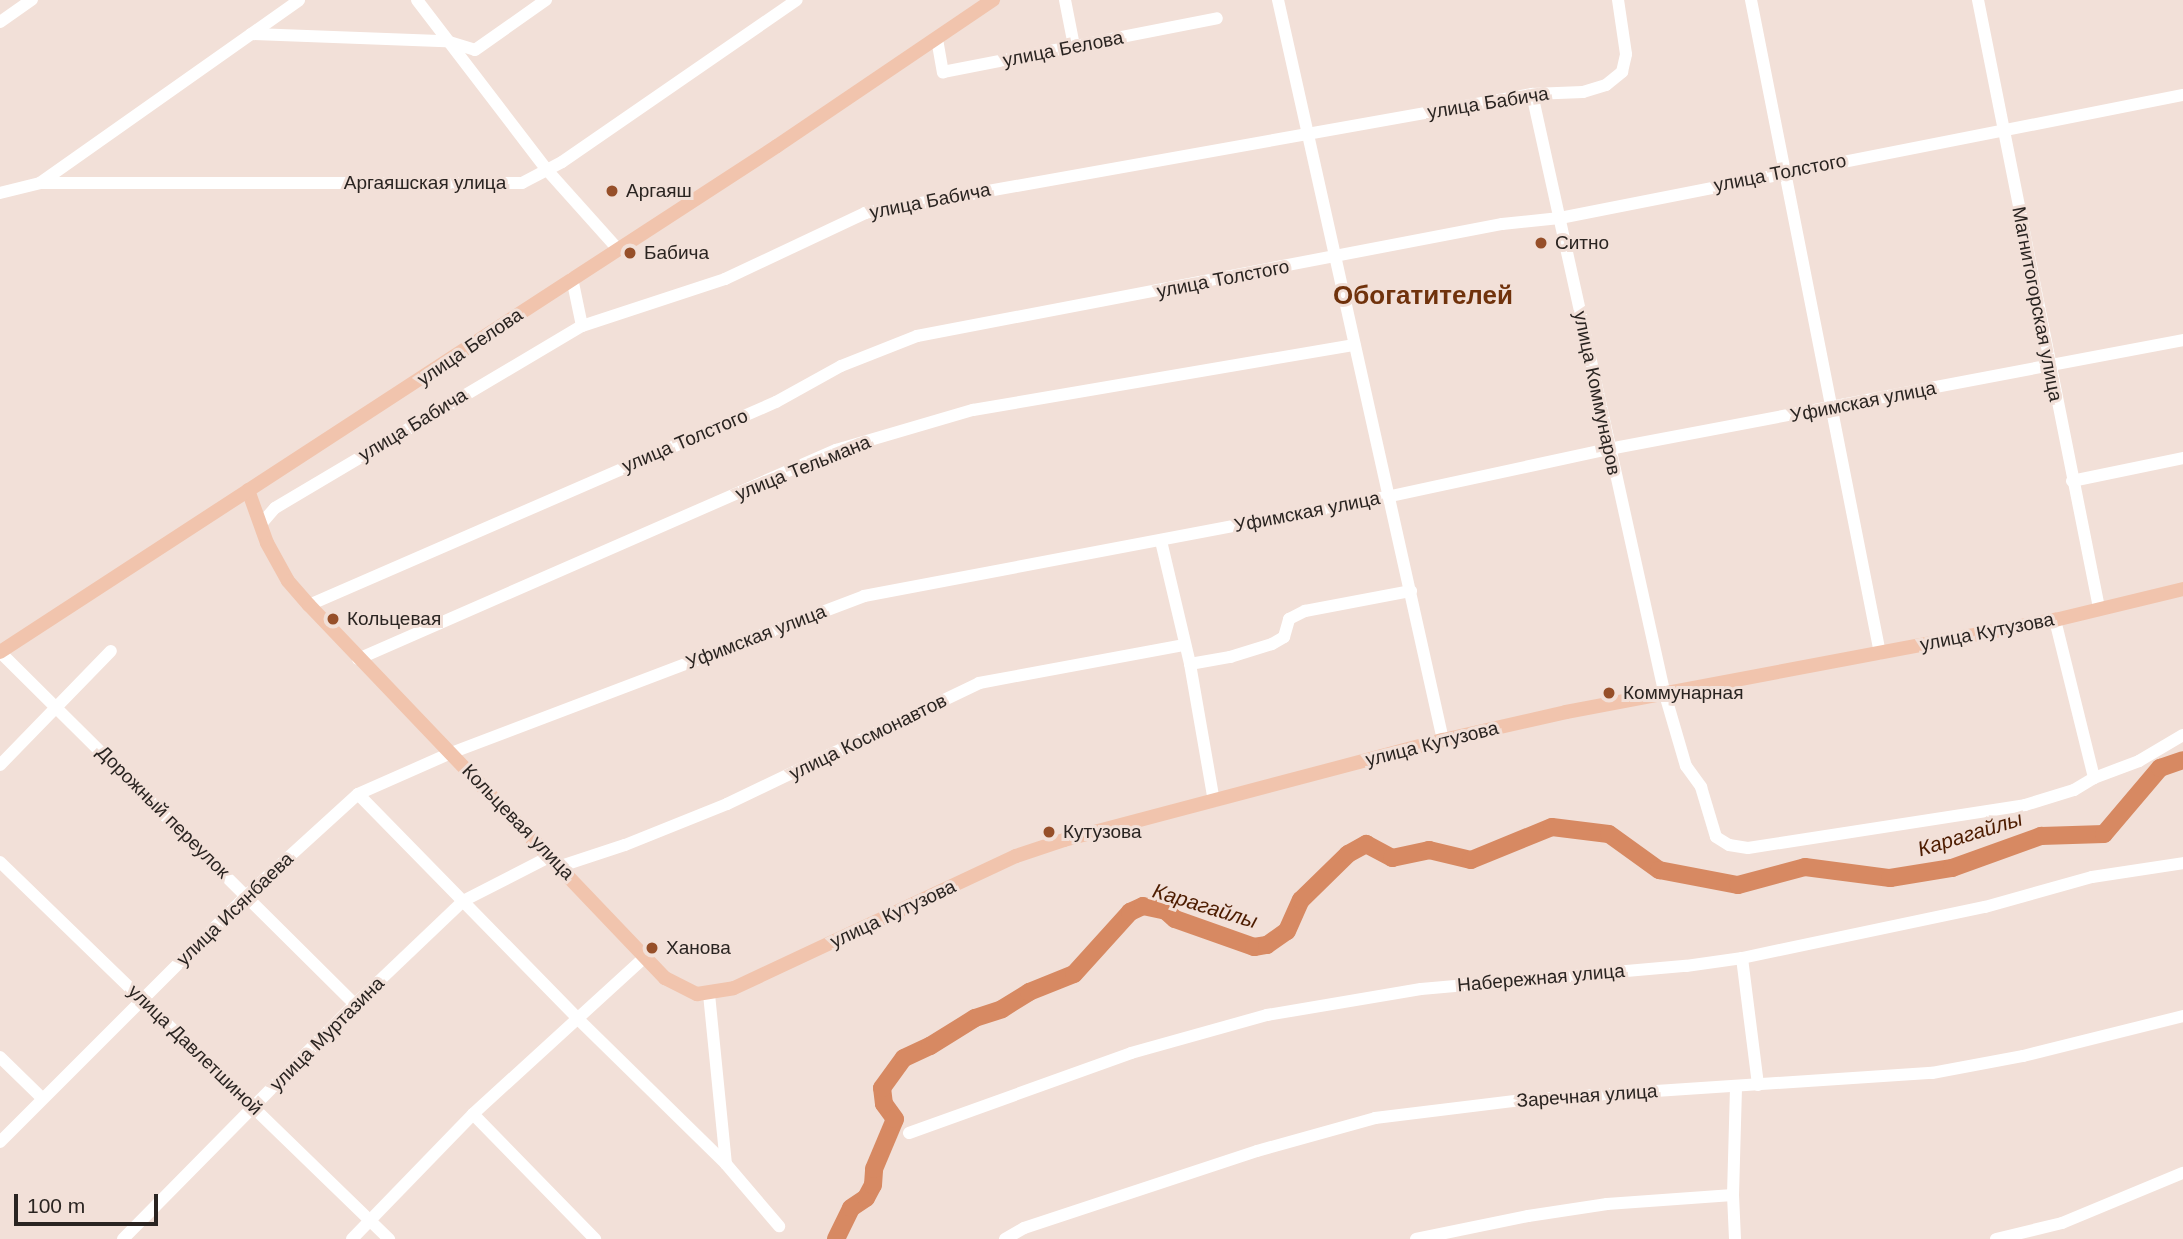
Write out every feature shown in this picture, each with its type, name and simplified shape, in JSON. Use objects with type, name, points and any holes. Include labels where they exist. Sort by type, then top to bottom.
[{"type":"main road","name":"улица Белова","points":[[0,652],[407,389],[993,0]]},
{"type":"main road","name":"Кольцевая улица","points":[[248,490],[267,543],[288,581],[358,659],[556,861],[645,957],[678,987],[697,994],[709,994]]},
{"type":"main road","name":"улица Кутузова","points":[[709,994],[734,988],[1016,856],[1063,840],[1443,740],[1664,691],[2055,620],[2183,589]]},
{"type":"street","points":[[0,22],[32,0]]},
{"type":"street","points":[[0,193],[40,183],[299,0]]},
{"type":"street","points":[[417,0],[547,170],[618,249]]},
{"type":"street","points":[[251,34],[446,41],[475,50],[546,0]]},
{"type":"street","name":"Аргаяшская улица","points":[[40,183],[522,183],[547,170],[797,0]]},
{"type":"street","points":[[1065,0],[1074,46]]},
{"type":"street","points":[[1278,0],[1338,257],[1443,740]]},
{"type":"street","name":"улица Бабича","points":[[261,524],[275,508],[582,326],[725,279],[864,213],[1532,93],[1583,92],[1606,85],[1622,72],[1626,54],[1618,0]]},
{"type":"street","points":[[1751,0],[1880,653]]},
{"type":"street","name":"Магнитогорская улица","points":[[1978,0],[2099,608]]},
{"type":"street","name":"улица Белова","points":[[937,39],[943,72],[1217,18]]},
{"type":"street","name":"улица Коммунаров","points":[[1532,93],[1664,691],[1686,766],[1701,787],[1716,837],[1730,845],[1748,848],[1973,815],[2074,790],[2094,778]]},
{"type":"street","name":"улица Толстого","points":[[309,605],[776,402],[841,366],[917,336],[1502,224],[1560,218],[2183,95]]},
{"type":"street","points":[[572,278],[582,326]]},
{"type":"street","name":"Уфимская улица","points":[[451,753],[864,596],[1161,541],[1391,496],[1609,449],[2183,340]]},
{"type":"street","name":"улица Тельмана","points":[[358,659],[836,450],[973,410],[1355,345]]},
{"type":"street","points":[[2072,481],[2183,458]]},
{"type":"street","points":[[1161,541],[1190,664],[1214,801]]},
{"type":"street","points":[[1190,664],[1230,657],[1272,644],[1284,637],[1289,619],[1305,611],[1411,591]]},
{"type":"street","points":[[2055,620],[2094,778],[2139,761],[2183,735]]},
{"type":"street","name":"улица Космонавтов","points":[[556,861],[625,845],[727,804],[979,683],[1185,645]]},
{"type":"street","points":[[0,765],[55,705],[71,694],[111,651]]},
{"type":"street","name":"Дорожный переулок","points":[[0,652],[355,1004]]},
{"type":"street","name":"улица Исянбаева","points":[[0,1142],[247,895],[358,794],[451,753]]},
{"type":"street","points":[[358,794],[577,1018],[726,1164],[779,1226]]},
{"type":"street","name":"улица Муртазина","points":[[123,1239],[355,1004],[463,901],[556,861]]},
{"type":"street","name":"улица Давлетшиной","points":[[0,862],[389,1239]]},
{"type":"street","name":"Набережная улица","points":[[909,1133],[1131,1053],[1267,1015],[1421,989],[1686,966],[1742,958],[1985,906],[2092,877],[2183,863]]},
{"type":"street","points":[[352,1239],[473,1114],[645,957]]},
{"type":"street","points":[[1742,958],[1758,1085]]},
{"type":"street","points":[[709,994],[726,1164]]},
{"type":"street","name":"Заречная улица","points":[[1005,1239],[1037,1224],[1257,1152],[1375,1118],[1521,1100],[1932,1073],[2023,1056],[2183,1016]]},
{"type":"street","points":[[0,1057],[42,1098]]},
{"type":"street","points":[[1735,1239],[1733,1195],[1736,1086]]},
{"type":"street","points":[[473,1114],[596,1239]]},
{"type":"street","points":[[1996,1239],[2062,1223],[2183,1173]]},
{"type":"street","points":[[1416,1239],[1528,1216],[1607,1204],[1733,1195]]},
{"type":"waterway","name":"Карагайлы","points":[[836,1239],[851,1208],[866,1198],[873,1185],[874,1169],[895,1119],[884,1104],[882,1088],[904,1058],[930,1046],[975,1018],[1002,1009],[1029,992],[1074,974],[1130,912],[1143,906],[1166,911],[1175,919],[1254,947],[1267,945],[1287,931],[1301,900],[1348,854],[1366,844],[1392,858],[1429,850],[1471,860],[1552,827],[1609,834],[1659,870],[1738,885],[1805,867],[1890,878],[1952,868],[2041,836],[2104,834],[2160,768],[2183,760]]},
{"type":"place","name":"Аргаяш","points":[[612,191]]},
{"type":"place","name":"Ситно","points":[[1541,243]]},
{"type":"place","name":"Бабича","points":[[630,253]]},
{"type":"place","name":"Кольцевая","points":[[333,619]]},
{"type":"place","name":"Коммунарная","points":[[1609,693]]},
{"type":"place","name":"Кутузова","points":[[1049,832]]},
{"type":"place","name":"Ханова","points":[[652,948]]},
{"type":"district","name":"Обогатителей","points":[[1423,296]]}]
